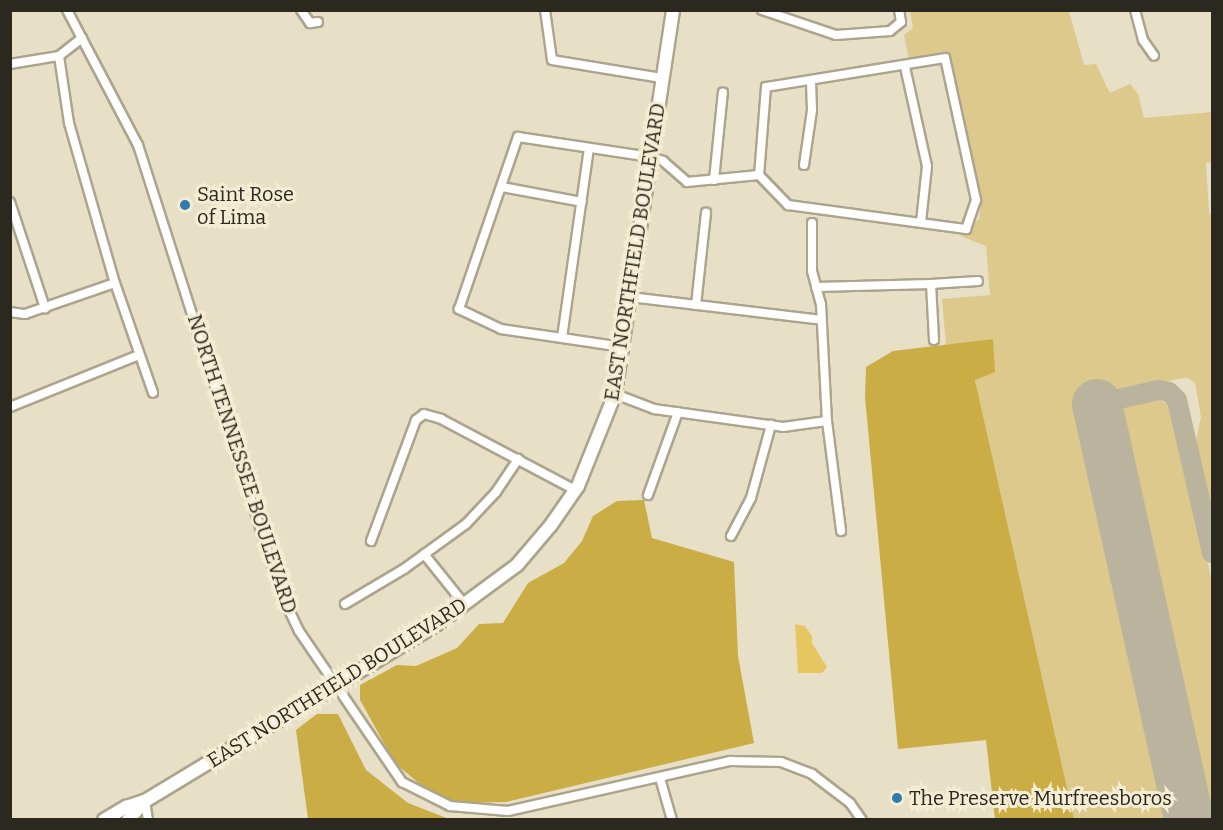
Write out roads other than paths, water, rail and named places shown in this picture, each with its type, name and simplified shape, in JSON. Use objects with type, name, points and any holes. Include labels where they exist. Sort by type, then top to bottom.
[{"type":"main road","name":"EAST NORTHFIELD BOULEVARD","points":[[104,819],[126,807],[145,801],[465,606],[517,565],[551,525],[575,490],[598,445],[615,394],[673,10]]},
{"type":"main road","name":"EAST NORTHFIELD BOULEVARD","points":[[128,819],[145,801]]},
{"type":"street","name":"NORTH TENNESSEE BOULEVARD","points":[[67,10],[138,145],[280,591],[299,631],[402,782],[450,806],[508,811],[730,761],[781,762],[820,779],[850,803],[862,819]]},
{"type":"street","points":[[301,10],[310,23],[318,22]]},
{"type":"street","points":[[545,10],[552,60],[662,78]]},
{"type":"street","points":[[762,10],[836,35],[890,31],[902,22],[899,10]]},
{"type":"street","points":[[1135,10],[1143,40],[1154,56]]},
{"type":"street","points":[[10,64],[58,56],[82,38]]},
{"type":"street","points":[[58,56],[69,123],[115,283],[153,393]]},
{"type":"street","points":[[945,58],[976,200],[975,212],[966,229],[788,205],[759,175],[766,87],[811,81],[905,67],[945,58]]},
{"type":"street","points":[[905,67],[927,166],[921,222]]},
{"type":"street","points":[[804,165],[811,81]]},
{"type":"street","points":[[714,180],[723,92]]},
{"type":"street","points":[[622,347],[501,329],[459,309],[518,137],[651,157],[663,161],[687,182],[759,175]]},
{"type":"street","points":[[562,338],[590,148]]},
{"type":"street","points":[[502,187],[582,202]]},
{"type":"street","points":[[10,202],[45,308]]},
{"type":"street","points":[[696,305],[706,213]]},
{"type":"street","points":[[812,223],[812,271],[822,320],[827,422],[841,531]]},
{"type":"street","points":[[816,287],[978,281]]},
{"type":"street","points":[[10,312],[26,314],[115,283]]},
{"type":"street","points":[[931,284],[934,340]]},
{"type":"street","points":[[630,297],[822,320]]},
{"type":"street","points":[[10,407],[140,355]]},
{"type":"street","points":[[615,394],[654,409],[771,425],[827,422]]},
{"type":"street","points":[[648,495],[678,412]]},
{"type":"street","points":[[371,541],[416,420],[424,414],[518,459],[575,490]]},
{"type":"street","points":[[730,536],[751,498],[771,425]]},
{"type":"street","points":[[345,604],[424,554],[466,524],[496,492],[518,459]]},
{"type":"street","points":[[424,554],[465,606]]},
{"type":"street","points":[[660,778],[672,819]]},
{"type":"street","points":[[145,801],[148,819]]},
{"type":"place","name":"Saint Rose of Lima","points":[[185,205]]},
{"type":"place","name":"The Preserve Murfreesboros","points":[[897,798]]}]
